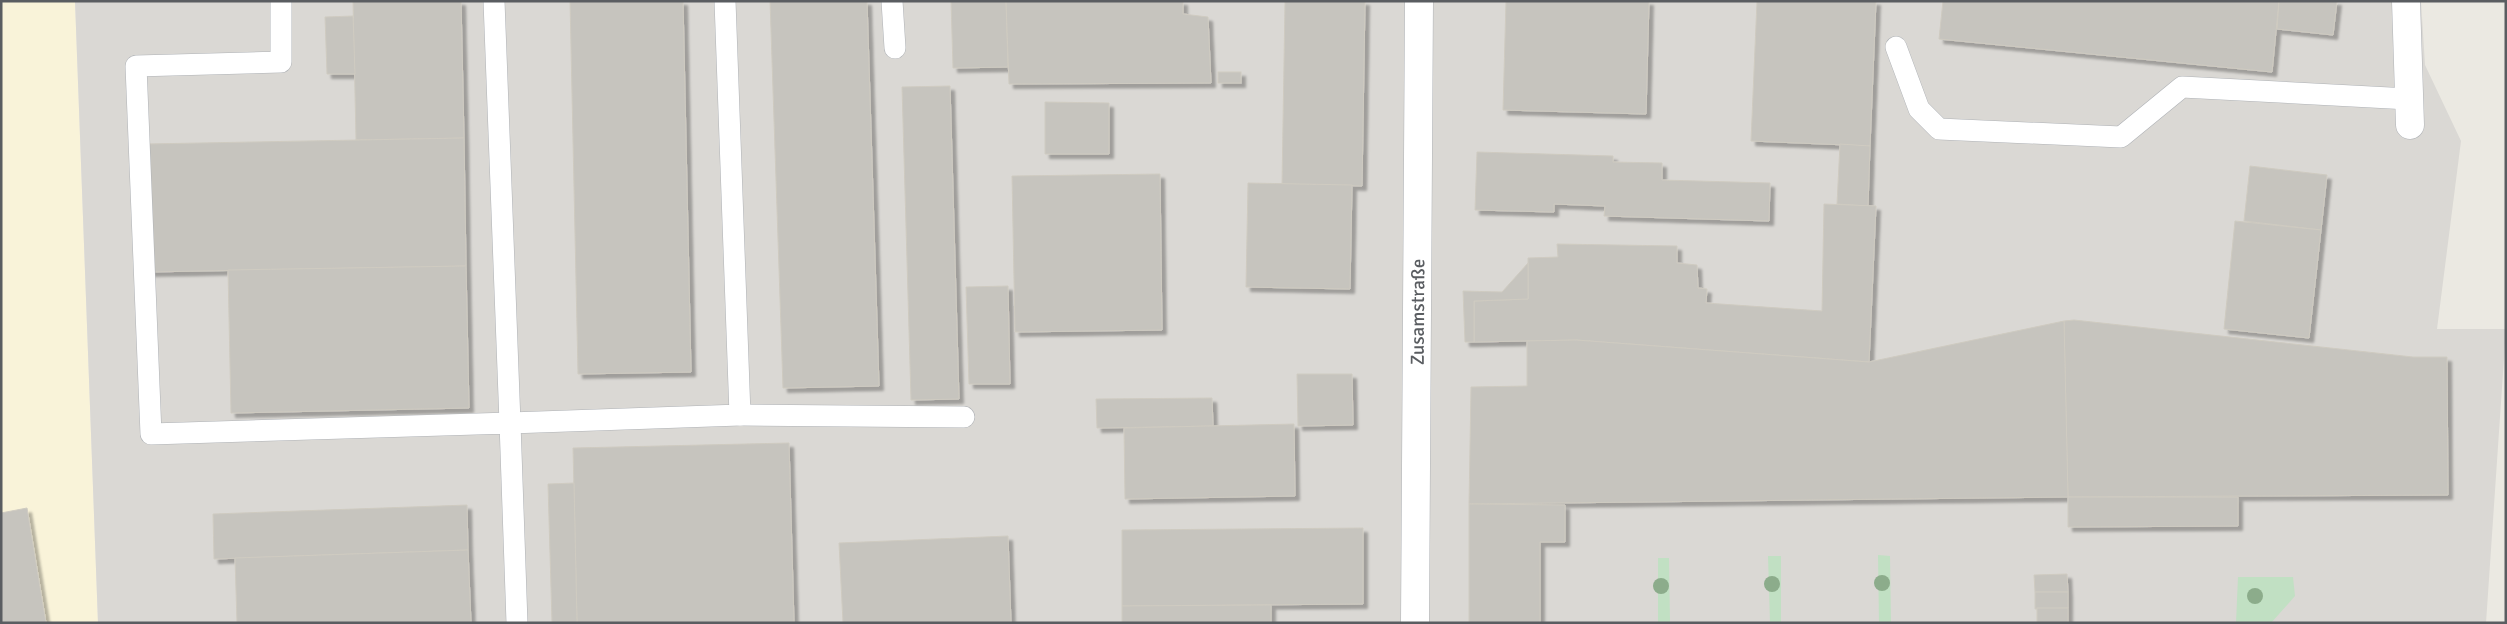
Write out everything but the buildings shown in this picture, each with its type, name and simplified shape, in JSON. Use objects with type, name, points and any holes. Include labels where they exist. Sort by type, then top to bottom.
[{"type":"street","name":"Zusamstraße","points":[[1415,623],[1418,1]]},
{"type":"street","points":[[2406,1],[2410,112]]},
{"type":"lane","points":[[281,1],[281,62],[136,66],[151,434],[740,415],[964,417]]},
{"type":"lane","points":[[494,1],[517,623]]},
{"type":"lane","points":[[725,1],[740,415]]},
{"type":"lane","points":[[892,1],[895,48]]},
{"type":"lane","points":[[1896,47],[1919,109],[1939,129],[2121,137],[2182,87],[2410,112]]},
{"type":"shaded area","points":[[1,1],[75,1],[98,623],[1,623]]},
{"type":"shaded area","points":[[75,1],[2421,1],[2425,65],[2461,141],[2437,329],[2506,329],[2486,623],[98,623]]},
{"type":"green space","points":[[1878,555],[1890,556],[1891,623],[1879,623]]},
{"type":"green space","points":[[1768,556],[1781,556],[1781,623],[1770,623]]},
{"type":"green space","points":[[1658,558],[1669,558],[1670,623],[1658,623]]},
{"type":"green space","points":[[2238,577],[2293,577],[2295,596],[2271,623],[2236,623]]}]
